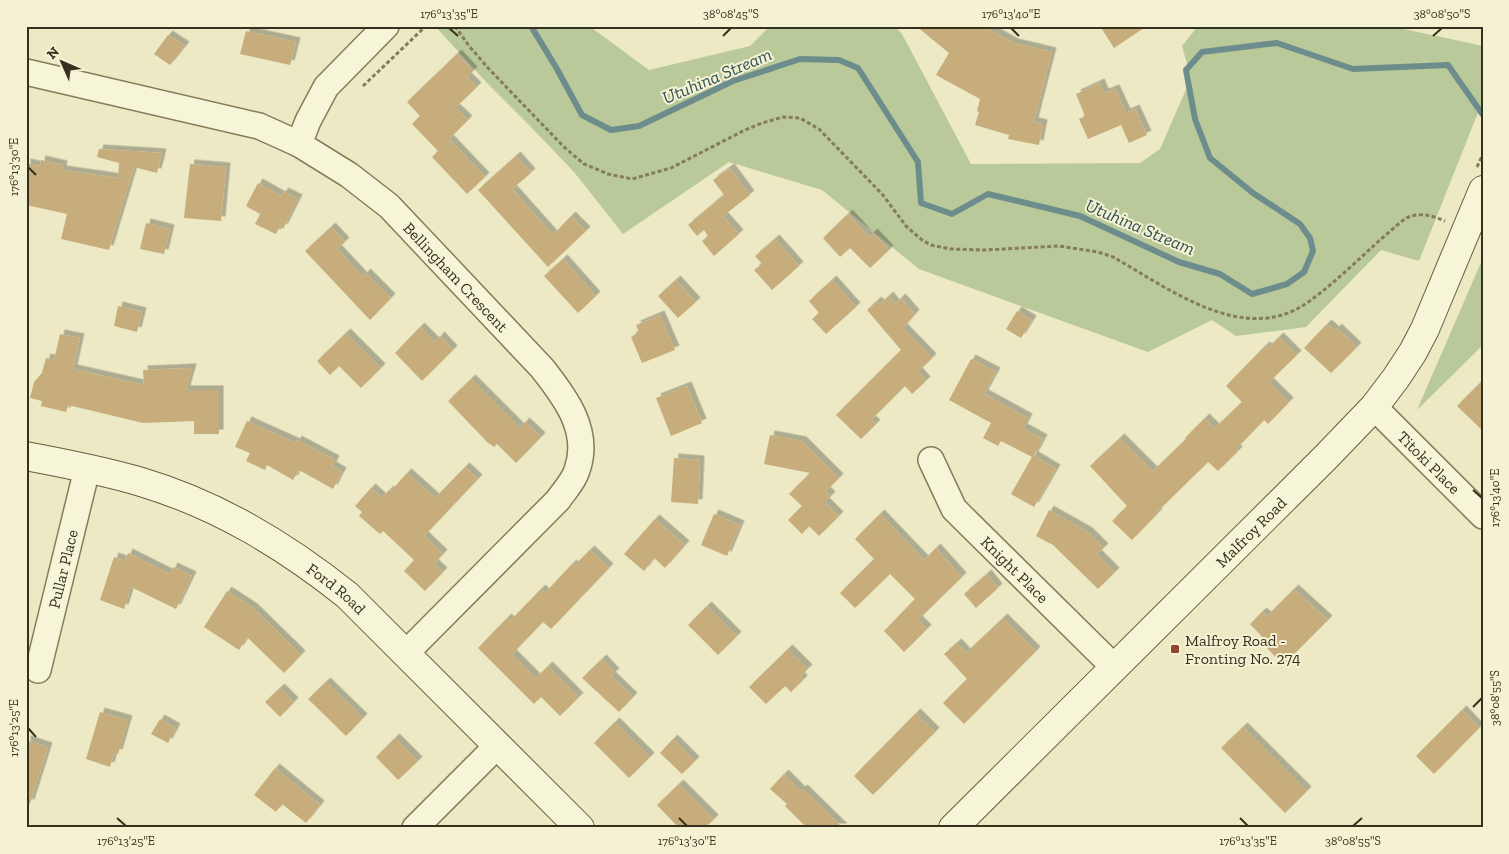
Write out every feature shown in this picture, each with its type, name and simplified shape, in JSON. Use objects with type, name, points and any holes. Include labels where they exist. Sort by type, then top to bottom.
[{"type":"main road","name":"Malfroy Road","points":[[952,828],[1374,407],[1413,352],[1425,329],[1481,177]]},
{"type":"main road","name":"Ford Road","points":[[26,456],[139,481],[179,495],[229,517],[266,537],[311,566],[346,595],[406,653],[580,828]]},
{"type":"street","points":[[300,144],[308,121],[326,86],[386,26]]},
{"type":"street","name":"Bellingham Crescent","points":[[26,72],[259,126],[300,144],[349,175],[389,206],[542,368],[565,397],[575,419],[582,446],[577,471],[558,500],[406,653]]},
{"type":"street","name":"Titoki Place","points":[[1374,407],[1483,516]]},
{"type":"street","name":"Knight Place","points":[[931,460],[954,509],[1114,667]]},
{"type":"street","name":"Pullar Place","points":[[38,670],[86,468]]},
{"type":"street","points":[[414,828],[498,745]]},
{"type":"path","points":[[361,88],[426,26]]},
{"type":"path","points":[[455,26],[489,69],[564,147],[584,164],[608,174],[632,179],[671,168],[753,126],[783,117],[800,118],[819,130],[882,194],[906,226],[931,245],[951,250],[1059,246],[1098,252],[1113,257],[1204,308],[1236,317],[1253,319],[1271,318],[1299,308],[1326,288],[1406,218],[1425,214],[1451,223]]},
{"type":"path","points":[[1481,177],[1483,154]]},
{"type":"green space","points":[[435,26],[589,26],[649,70],[750,46],[770,26],[895,26],[902,34],[971,164],[1140,163],[1160,149],[1191,78],[1182,46],[1198,26],[1390,26],[1483,46],[1483,100],[1419,261],[1381,250],[1306,327],[1236,336],[1212,320],[1148,352],[919,269],[822,190],[729,162],[623,234],[574,172],[487,83]]},
{"type":"green space","points":[[1483,258],[1483,345],[1417,410]]},
{"type":"building","points":[[916,26],[983,26],[1014,43],[1052,52],[1034,122],[1043,124],[1039,145],[1008,139],[1009,135],[975,125],[980,99],[936,75],[949,53]]},
{"type":"building","points":[[1100,26],[1147,26],[1114,48]]},
{"type":"building","points":[[246,31],[296,42],[290,65],[240,54]]},
{"type":"building","points":[[168,35],[185,46],[170,65],[154,54]]},
{"type":"building","points":[[457,54],[473,71],[467,77],[477,87],[455,108],[468,120],[449,139],[485,177],[467,194],[432,157],[438,151],[412,124],[420,116],[407,102]]},
{"type":"building","points":[[1100,83],[1104,93],[1115,89],[1126,113],[1135,109],[1147,135],[1129,143],[1121,125],[1088,139],[1079,119],[1085,116],[1076,94]]},
{"type":"building","points":[[99,149],[162,153],[157,173],[134,167],[109,250],[61,239],[67,214],[26,205],[26,163],[40,166],[41,160],[63,165],[62,170],[118,178],[119,163],[97,157]]},
{"type":"building","points":[[516,156],[531,173],[512,189],[553,235],[571,216],[586,231],[548,267],[478,190]]},
{"type":"building","points":[[190,164],[226,167],[221,221],[184,218]]},
{"type":"building","points":[[730,168],[750,195],[723,216],[739,234],[714,256],[702,241],[708,236],[704,230],[697,236],[688,225],[724,195],[713,180]]},
{"type":"building","points":[[258,183],[281,196],[284,192],[298,199],[283,229],[280,226],[276,234],[255,224],[260,214],[246,206]]},
{"type":"building","points":[[848,214],[869,237],[873,233],[889,250],[870,268],[850,248],[840,257],[823,238]]},
{"type":"building","points":[[146,223],[170,229],[164,254],[140,249]]},
{"type":"building","points":[[331,227],[345,242],[337,249],[363,277],[366,273],[391,298],[370,320],[305,251]]},
{"type":"building","points":[[775,239],[799,266],[772,290],[754,270],[762,264],[755,256]]},
{"type":"building","points":[[563,259],[596,296],[578,313],[544,276]]},
{"type":"building","points":[[676,280],[696,302],[678,318],[658,296]]},
{"type":"building","points":[[832,280],[856,307],[826,334],[812,319],[819,313],[809,301]]},
{"type":"building","points":[[889,296],[895,304],[901,298],[915,314],[903,328],[932,358],[918,372],[926,381],[912,394],[905,386],[871,420],[876,424],[861,439],[836,415],[901,350],[867,310],[877,301],[880,304]]},
{"type":"building","points":[[118,306],[142,312],[137,332],[114,326]]},
{"type":"building","points":[[1017,311],[1032,320],[1021,338],[1006,329]]},
{"type":"building","points":[[660,315],[675,350],[642,363],[631,337],[639,332],[636,325]]},
{"type":"building","points":[[1327,324],[1335,331],[1337,328],[1357,347],[1331,373],[1304,348]]},
{"type":"building","points":[[420,327],[435,342],[440,336],[453,350],[422,381],[395,353]]},
{"type":"building","points":[[346,333],[381,368],[361,388],[339,366],[330,375],[317,361]]},
{"type":"building","points":[[60,334],[80,338],[73,369],[144,385],[143,370],[192,368],[186,390],[219,390],[219,434],[194,434],[194,421],[143,423],[68,405],[66,412],[41,406],[42,401],[30,398],[34,382],[42,373],[46,358],[54,360]]},
{"type":"building","points":[[1279,337],[1297,355],[1269,382],[1289,402],[1268,424],[1264,420],[1218,471],[1208,462],[1157,512],[1132,540],[1112,521],[1127,506],[1090,466],[1120,438],[1153,471],[1205,418],[1215,428],[1242,402],[1226,386],[1265,346],[1268,348]]},
{"type":"building","points":[[971,359],[996,372],[984,394],[1028,418],[1023,428],[1043,439],[1034,456],[1056,469],[1034,507],[1011,494],[1032,457],[1001,441],[998,446],[983,438],[991,423],[949,400]]},
{"type":"building","points":[[471,379],[520,428],[525,422],[541,437],[516,463],[497,444],[494,447],[487,442],[448,401]]},
{"type":"building","points":[[1483,380],[1483,431],[1457,406]]},
{"type":"building","points":[[687,386],[702,423],[671,436],[656,398]]},
{"type":"building","points":[[247,421],[296,443],[297,440],[335,460],[332,466],[342,472],[333,489],[299,470],[293,480],[267,465],[265,470],[246,461],[250,453],[235,447]]},
{"type":"building","points":[[770,435],[802,441],[839,478],[826,491],[831,496],[825,502],[839,516],[819,536],[809,526],[802,534],[788,520],[802,506],[789,494],[810,473],[764,464]]},
{"type":"building","points":[[674,458],[700,460],[698,504],[671,502]]},
{"type":"building","points":[[465,467],[478,479],[424,536],[443,554],[434,564],[443,572],[425,591],[404,571],[414,560],[383,531],[380,534],[359,516],[362,512],[355,506],[371,488],[382,498],[407,473],[435,498]]},
{"type":"building","points":[[1049,510],[1088,532],[1104,548],[1097,554],[1115,572],[1098,589],[1053,545],[1036,536]]},
{"type":"building","points":[[714,514],[740,525],[727,556],[701,545]]},
{"type":"building","points":[[880,514],[924,560],[936,548],[962,577],[918,620],[927,629],[904,652],[884,631],[915,599],[890,574],[855,608],[840,593],[874,559],[855,539]]},
{"type":"building","points":[[655,519],[685,545],[665,568],[654,558],[644,571],[624,554]]},
{"type":"building","points":[[590,550],[609,568],[551,629],[543,622],[512,654],[536,678],[548,666],[579,697],[560,716],[541,697],[534,704],[478,648],[507,618],[510,621],[541,589],[545,593],[572,564],[574,566]]},
{"type":"building","points":[[128,553],[170,574],[173,567],[192,576],[176,609],[131,587],[124,609],[100,600],[114,557],[125,561]]},
{"type":"building","points":[[987,574],[998,588],[976,608],[964,594]]},
{"type":"building","points":[[1294,589],[1328,620],[1283,665],[1266,647],[1269,644],[1250,624],[1262,612],[1267,616]]},
{"type":"building","points":[[227,591],[253,608],[301,655],[284,673],[247,637],[239,650],[204,627]]},
{"type":"building","points":[[707,606],[737,636],[718,655],[688,625]]},
{"type":"building","points":[[1003,618],[1036,651],[964,724],[943,703],[967,679],[944,654],[957,643],[966,653]]},
{"type":"building","points":[[788,649],[808,669],[800,676],[803,680],[791,692],[785,686],[766,704],[749,687]]},
{"type":"building","points":[[602,659],[615,673],[611,676],[633,697],[619,712],[582,678]]},
{"type":"building","points":[[326,682],[363,718],[346,736],[308,699]]},
{"type":"building","points":[[280,688],[294,702],[280,717],[265,702]]},
{"type":"building","points":[[1462,710],[1479,728],[1434,774],[1416,756]]},
{"type":"building","points":[[100,712],[128,720],[118,754],[114,753],[110,767],[86,759]]},
{"type":"building","points":[[916,713],[935,732],[873,795],[854,776]]},
{"type":"building","points":[[160,719],[176,728],[168,743],[151,734]]},
{"type":"building","points":[[615,722],[650,757],[629,778],[594,743]]},
{"type":"building","points":[[1243,727],[1307,791],[1285,813],[1221,748]]},
{"type":"building","points":[[395,738],[418,761],[398,780],[376,757]]},
{"type":"building","points":[[673,739],[695,761],[682,774],[660,753]]},
{"type":"building","points":[[26,740],[48,747],[30,804],[26,803]]},
{"type":"building","points":[[275,768],[320,805],[306,823],[282,804],[276,812],[254,795]]},
{"type":"building","points":[[784,774],[801,791],[803,789],[843,828],[807,828],[785,806],[787,804],[770,789]]},
{"type":"building","points":[[679,784],[714,819],[705,828],[679,828],[657,805]]},
{"type":"waterway","name":"Utuhina Stream","points":[[531,26],[582,115],[611,130],[639,126],[733,81],[800,59],[839,60],[858,68],[918,162],[921,203],[952,214],[988,194],[1080,216],[1179,262],[1220,274],[1252,294],[1287,284],[1304,272],[1313,251],[1310,238],[1300,224],[1253,193],[1210,158],[1195,119],[1186,70],[1202,52],[1277,43],[1353,69],[1448,65],[1483,115]]},
{"type":"place","name":"Malfroy Road - Fronting No. 274","points":[[1175,649]]}]
